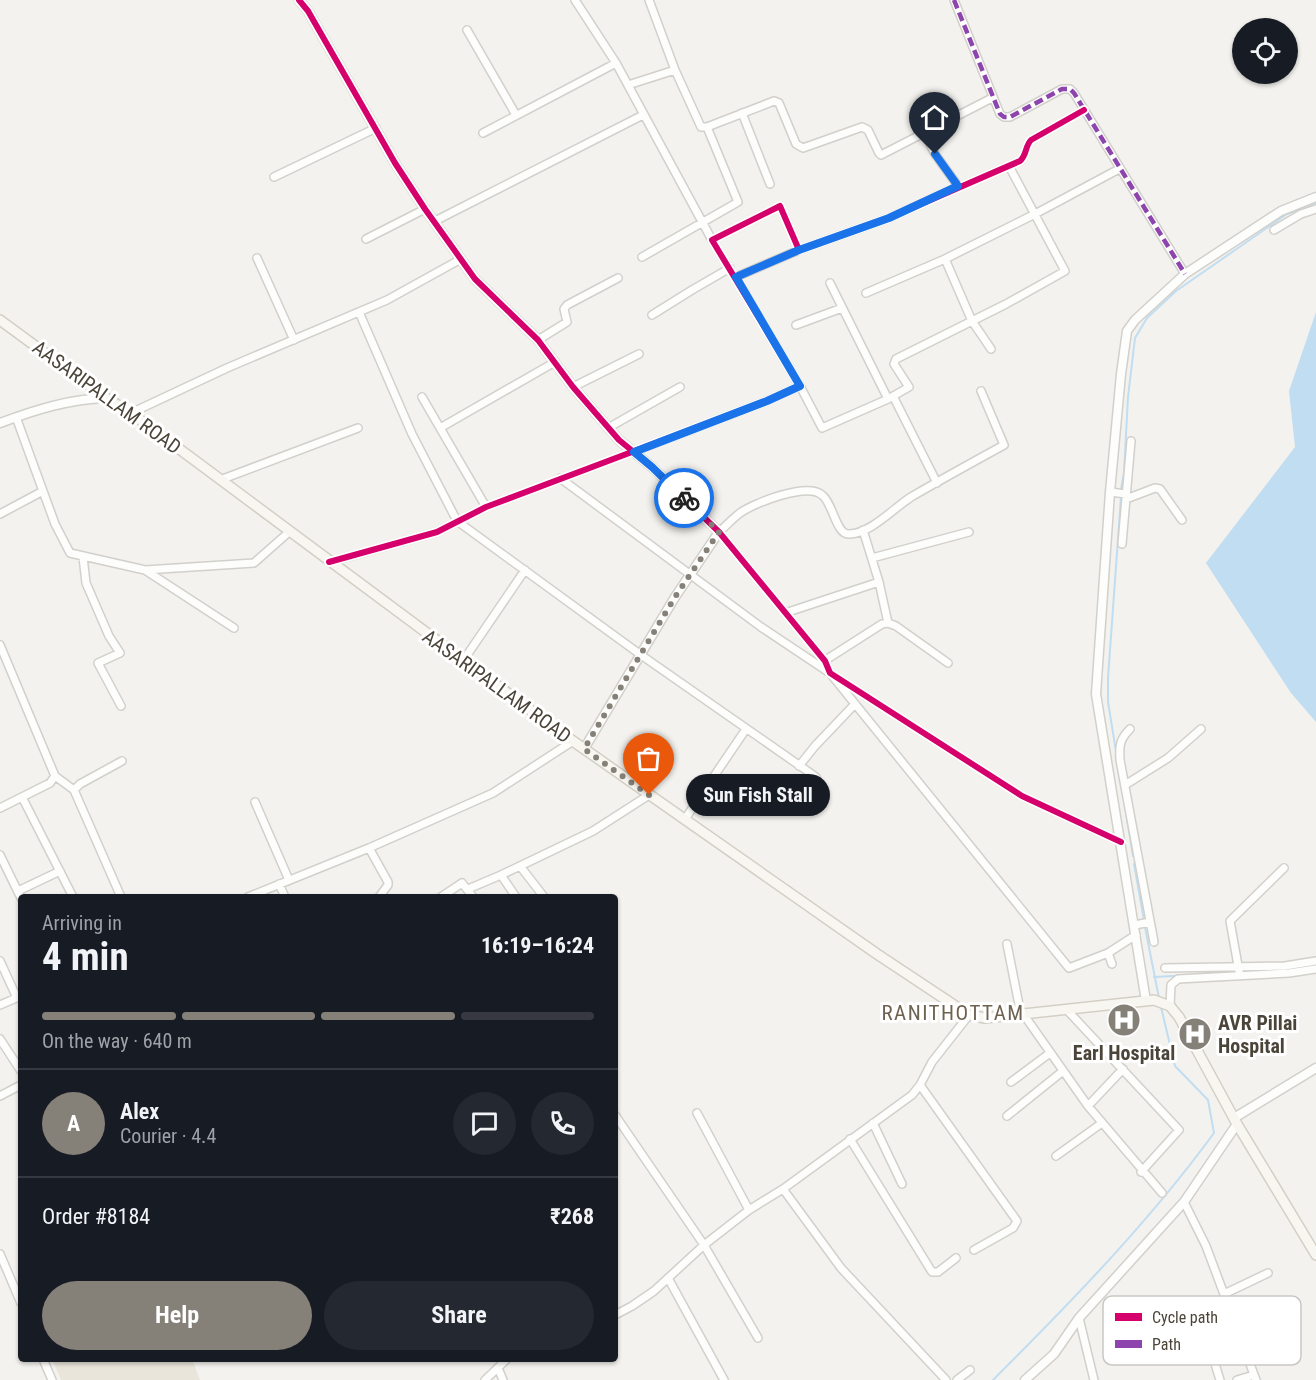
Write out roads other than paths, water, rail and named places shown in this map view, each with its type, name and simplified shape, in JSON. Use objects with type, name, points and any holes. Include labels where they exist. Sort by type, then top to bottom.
[{"type":"main road","name":"AASARIPALLAM ROAD","points":[[0,320],[106,398],[131,413],[584,749],[877,954],[969,1015],[985,1018],[1111,1004],[1159,1003]]},
{"type":"main road","points":[[1159,1003],[1179,1017],[1236,1121],[1316,1255]]},
{"type":"street","points":[[299,0],[308,11],[424,209],[435,220],[475,279],[538,340],[573,387],[608,428],[719,532],[825,661],[830,673],[1069,968],[1108,953],[1136,935]]},
{"type":"street","points":[[575,0],[616,63],[712,240],[800,386],[822,428],[891,398],[909,387],[894,364],[896,359],[1006,304],[1065,271],[1009,166]]},
{"type":"street","points":[[649,0],[675,70],[701,127],[777,101],[796,144],[803,148],[862,127],[868,130],[879,153],[884,154],[992,98]]},
{"type":"street","points":[[954,0],[1000,114],[1010,117],[1062,89],[1070,89],[1185,274]]},
{"type":"street","points":[[467,30],[516,115]]},
{"type":"street","points":[[483,133],[616,63]]},
{"type":"street","points":[[628,85],[675,70]]},
{"type":"street","points":[[736,277],[799,250],[889,218],[958,186],[1009,166],[1023,159],[1031,140],[1084,110]]},
{"type":"street","points":[[742,113],[770,184]]},
{"type":"street","points":[[435,220],[643,116]]},
{"type":"street","points":[[642,257],[738,202],[706,127]]},
{"type":"street","points":[[274,177],[376,128]]},
{"type":"street","points":[[924,132],[938,159],[958,186]]},
{"type":"street","points":[[866,293],[945,259],[1119,169]]},
{"type":"street","points":[[1159,1003],[1136,935],[1096,694],[1110,492],[1127,331],[1135,320],[1185,274],[1281,211],[1316,197]]},
{"type":"street","points":[[712,240],[780,206],[799,250]]},
{"type":"street","points":[[366,239],[424,209]]},
{"type":"street","points":[[1274,230],[1316,209]]},
{"type":"street","points":[[257,258],[294,340]]},
{"type":"street","points":[[131,413],[227,368],[387,300],[461,259]]},
{"type":"street","points":[[945,259],[972,321],[991,349]]},
{"type":"street","points":[[652,315],[730,268]]},
{"type":"street","points":[[538,340],[567,322],[564,309],[567,305],[618,278]]},
{"type":"street","points":[[830,283],[937,483]]},
{"type":"street","points":[[796,325],[842,308]]},
{"type":"street","points":[[359,312],[412,434],[457,521],[641,656],[816,777]]},
{"type":"street","points":[[573,387],[639,354]]},
{"type":"street","points":[[441,428],[555,362]]},
{"type":"street","points":[[329,562],[437,532],[486,507],[767,401],[800,386]]},
{"type":"street","points":[[608,428],[680,387]]},
{"type":"street","points":[[584,749],[675,597],[719,532],[741,513],[760,503],[779,496],[810,490],[822,494],[832,508],[839,528],[844,533],[851,534],[877,523],[895,508],[1004,445],[981,391]]},
{"type":"street","points":[[422,397],[486,507]]},
{"type":"street","points":[[0,423],[70,401],[106,398]]},
{"type":"street","points":[[16,417],[55,524],[70,554],[145,570],[254,563],[289,532]]},
{"type":"street","points":[[220,480],[358,428]]},
{"type":"street","points":[[1122,544],[1131,441]]},
{"type":"street","points":[[560,478],[761,627],[817,665],[1022,796],[1121,842]]},
{"type":"street","points":[[1110,492],[1126,496],[1155,488],[1160,489],[1182,520]]},
{"type":"street","points":[[0,514],[43,491]]},
{"type":"street","points":[[863,530],[879,582],[888,623]]},
{"type":"street","points":[[872,558],[969,532]]},
{"type":"street","points":[[83,557],[86,583],[120,653],[98,663],[121,706]]},
{"type":"street","points":[[145,570],[234,628]]},
{"type":"street","points":[[463,661],[525,570]]},
{"type":"street","points":[[785,613],[879,582]]},
{"type":"street","points":[[817,665],[882,624],[888,623],[896,626],[948,663]]},
{"type":"street","points":[[0,645],[55,776],[74,790],[120,894]]},
{"type":"street","points":[[799,766],[855,704]]},
{"type":"street","points":[[684,819],[746,729]]},
{"type":"street","points":[[1130,729],[1121,738],[1120,743],[1125,785],[1154,942]]},
{"type":"street","points":[[1125,785],[1168,758],[1201,729]]},
{"type":"street","points":[[255,894],[369,848],[493,793],[573,741]]},
{"type":"street","points":[[74,790],[80,784],[122,760]]},
{"type":"street","points":[[0,808],[50,783],[55,776]]},
{"type":"street","points":[[468,889],[593,831],[649,795]]},
{"type":"street","points":[[22,797],[72,894]]},
{"type":"street","points":[[255,802],[288,880]]},
{"type":"street","points":[[369,848],[388,882],[381,894]]},
{"type":"street","points":[[0,855],[20,894]]},
{"type":"street","points":[[1124,861],[1138,859]]},
{"type":"street","points":[[520,866],[542,894]]},
{"type":"street","points":[[1239,972],[1230,921],[1284,868]]},
{"type":"street","points":[[22,894],[60,871]]},
{"type":"street","points":[[501,875],[514,894]]},
{"type":"street","points":[[446,894],[462,883],[471,894]]},
{"type":"street","points":[[279,884],[284,894]]},
{"type":"street","points":[[1135,925],[1150,922]]},
{"type":"street","points":[[1007,944],[1022,1015],[1088,1106],[1162,1194]]},
{"type":"street","points":[[1108,953],[1112,964]]},
{"type":"street","points":[[0,961],[18,995]]},
{"type":"street","points":[[1159,1003],[1174,980],[1316,961]]},
{"type":"street","points":[[1165,968],[1289,973],[1316,969]]},
{"type":"street","points":[[0,1005],[18,997]]},
{"type":"street","points":[[1066,1010],[1179,1130],[1142,1172]]},
{"type":"street","points":[[618,1314],[668,1278],[704,1245],[749,1210],[783,1189],[912,1095],[932,1062],[969,1015]]},
{"type":"street","points":[[0,1039],[18,1066]]},
{"type":"street","points":[[1011,1082],[1050,1053]]},
{"type":"street","points":[[1025,1380],[1054,1354],[1079,1318],[1184,1202],[1236,1121],[1316,1068]]},
{"type":"street","points":[[1088,1106],[1123,1069]]},
{"type":"street","points":[[1007,1116],[1063,1071]]},
{"type":"street","points":[[920,1085],[1017,1221],[1013,1228],[974,1250]]},
{"type":"street","points":[[0,1096],[18,1087]]},
{"type":"street","points":[[697,1113],[749,1210]]},
{"type":"street","points":[[618,1119],[704,1245],[758,1338]]},
{"type":"street","points":[[873,1123],[902,1184]]},
{"type":"street","points":[[1056,1156],[1102,1123]]},
{"type":"street","points":[[850,1139],[932,1272],[938,1272],[956,1258]]},
{"type":"street","points":[[783,1189],[841,1268],[946,1380]]},
{"type":"street","points":[[1184,1202],[1206,1246],[1224,1294],[1268,1273]]},
{"type":"street","points":[[0,1254],[18,1287]]},
{"type":"street","points":[[668,1278],[724,1380]]},
{"type":"street","points":[[1079,1318],[1094,1380]]},
{"type":"street","points":[[44,1362],[52,1380]]},
{"type":"street","points":[[485,1380],[504,1362]]},
{"type":"street","points":[[1215,1365],[1220,1380]]},
{"type":"street","points":[[498,1368],[503,1380]]},
{"type":"street","points":[[957,1380],[970,1370]]},
{"type":"street","points":[[1237,1380],[1255,1377]]},
{"type":"water","points":[[1316,312],[1316,722],[1291,693],[1206,563],[1295,447],[1289,391]]},
{"type":"waterway","points":[[1121,489],[1135,338],[1147,318],[1176,291],[1287,214],[1316,204]]},
{"type":"waterway","points":[[1121,497],[1108,702],[1133,856]]},
{"type":"waterway","points":[[1134,864],[1144,920]]},
{"type":"waterway","points":[[1145,927],[1159,998]]},
{"type":"waterway","points":[[1154,977],[1253,972]]},
{"type":"waterway","points":[[993,1380],[1136,1230],[1214,1133],[1208,1100],[1175,1066],[1161,1007]]},
{"type":"place","name":"Sun Fish Stall","points":[[649,795]]},
{"type":"place","name":"Earl Hospital","points":[[1124,1020]]},
{"type":"place","name":"AVR Pillai Hospital","points":[[1195,1034]]},
{"type":"district","name":"RANITHOTTAM","points":[[953,1013]]}]
